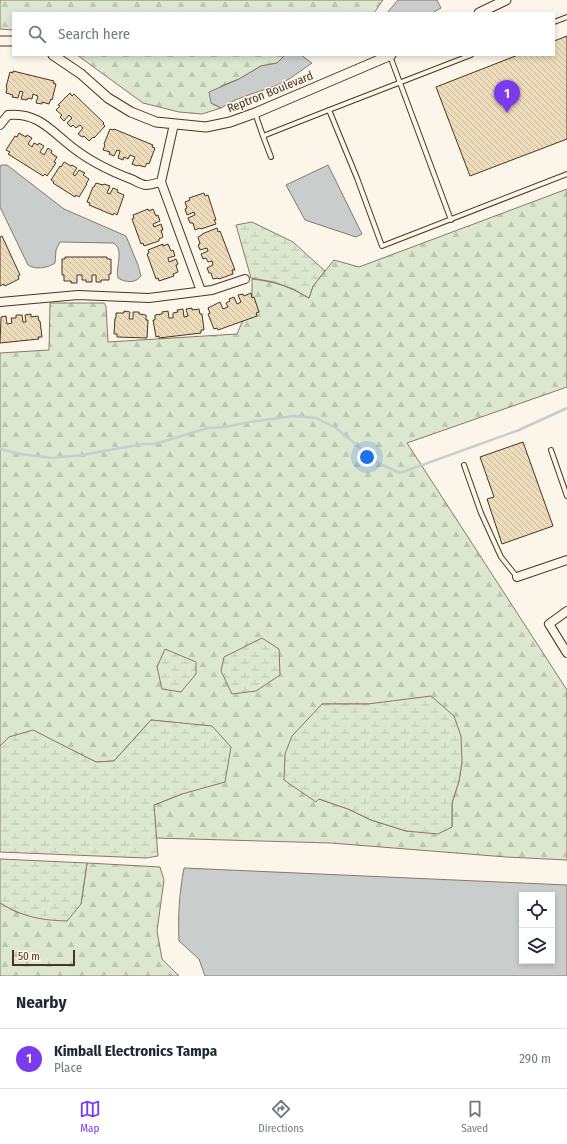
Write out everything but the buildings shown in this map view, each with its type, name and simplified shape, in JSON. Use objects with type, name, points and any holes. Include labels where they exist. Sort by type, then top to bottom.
[{"type":"street","points":[[481,12],[501,1]]},
{"type":"street","points":[[0,41],[12,41]]},
{"type":"street","name":"Reptron Boulevard","points":[[54,56],[81,74],[108,98],[131,112],[156,122],[206,127],[230,122],[255,113],[388,56]]},
{"type":"street","points":[[0,124],[8,115],[15,114],[40,121],[87,158],[105,169],[145,185],[161,182]]},
{"type":"street","points":[[174,124],[161,182],[201,291]]},
{"type":"street","points":[[0,302],[78,295],[149,298],[212,290],[245,279]]},
{"type":"street","points":[[517,577],[567,560]]},
{"type":"street","points":[[567,611],[549,624],[567,653]]},
{"type":"lane","points":[[555,22],[567,17]]},
{"type":"lane","points":[[390,56],[451,220]]},
{"type":"lane","points":[[263,136],[468,56]]},
{"type":"lane","points":[[329,110],[382,246],[567,174]]},
{"type":"lane","points":[[255,113],[271,157]]},
{"type":"lane","points":[[551,450],[567,496]]},
{"type":"lane","points":[[464,465],[481,513],[501,557],[517,577]]},
{"type":"green space","points":[[0,0],[383,0],[375,12],[12,12],[12,30],[0,29]]},
{"type":"green space","points":[[78,56],[284,56],[277,63],[261,66],[239,79],[221,86],[211,103],[221,108],[202,114],[179,112],[143,103]]},
{"type":"green space","points":[[567,189],[567,387],[407,443],[567,690],[567,860],[506,857],[331,843],[156,838],[154,805],[182,794],[178,723],[151,720],[114,761],[96,762],[69,749],[9,737],[0,746],[0,353],[49,350],[50,303],[104,303],[106,306],[108,342],[237,334],[252,299],[252,279],[282,285],[309,298],[313,286],[334,260],[359,267]],"holes":[[[322,704],[368,704],[462,762],[459,781],[452,803],[452,827],[406,831],[371,820],[348,809],[319,799]]]},
{"type":"green space","points":[[252,222],[293,242],[325,271],[313,286],[309,298],[293,289],[274,282],[251,278],[236,225]]},
{"type":"green space","points":[[262,638],[279,649],[280,675],[256,691],[232,694],[221,671],[224,657]]},
{"type":"green space","points":[[165,649],[196,662],[196,674],[181,692],[162,689],[157,667]]},
{"type":"green space","points":[[431,696],[454,716],[461,736],[462,762],[459,781],[452,803],[452,827],[438,834],[406,831],[371,820],[348,809],[319,799],[316,802],[284,780],[285,754],[292,736],[322,704],[368,704]]},
{"type":"green space","points":[[151,720],[212,726],[231,747],[225,782],[182,794],[154,805],[158,856],[146,858],[0,852],[0,746],[9,737],[33,730],[96,762],[114,761]]},
{"type":"green space","points":[[0,859],[87,863],[81,904],[67,921],[48,920],[24,915],[0,903]]},
{"type":"green space","points":[[87,863],[160,867],[164,880],[157,931],[162,959],[179,976],[0,976],[0,903],[18,913],[81,904]]},
{"type":"shaded area","points":[[398,0],[437,0],[441,8],[434,12],[388,12]]},
{"type":"shaded area","points":[[284,56],[302,56],[312,63],[284,82],[236,100],[221,108],[211,103],[209,92],[239,79],[261,66],[277,63]]},
{"type":"shaded area","points":[[7,165],[64,209],[126,236],[141,276],[131,282],[118,278],[119,254],[117,246],[113,243],[60,242],[56,250],[55,263],[42,268],[34,268],[28,265],[0,207],[0,166]]},
{"type":"shaded area","points":[[328,165],[362,234],[356,237],[305,220],[286,185]]},
{"type":"shaded area","points":[[184,868],[567,885],[567,976],[205,976],[199,959],[179,941],[179,904]]},
{"type":"waterway","points":[[0,449],[20,454],[52,458],[82,455],[143,444],[155,444],[208,428],[225,427],[293,416],[316,418],[336,428],[378,463],[400,473],[519,430],[567,408]]},
{"type":"place","name":"Kimball Electronics Tampa","points":[[507,113]]}]
